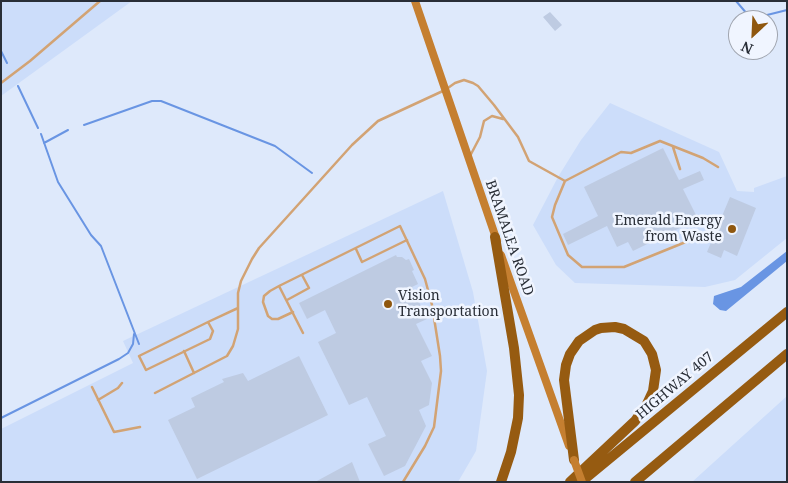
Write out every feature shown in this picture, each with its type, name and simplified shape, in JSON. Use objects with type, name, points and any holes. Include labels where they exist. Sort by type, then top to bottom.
[{"type":"highway","points":[[495,237],[514,348],[519,395],[518,418],[511,452],[501,482]]},
{"type":"highway","name":"HIGHWAY 407","points":[[581,482],[787,312]]},
{"type":"highway","points":[[570,482],[635,421],[646,406],[653,391],[656,370],[652,354],[644,341],[624,329],[615,327],[594,330],[578,341],[570,354],[564,380],[574,460]]},
{"type":"highway","points":[[635,482],[787,354]]},
{"type":"main road","name":"BRAMALEA ROAD","points":[[415,1],[581,482]]},
{"type":"lane","points":[[1,82],[30,61],[100,1]]},
{"type":"lane","points":[[155,393],[227,356],[233,346],[238,329],[241,281],[259,248],[352,145],[378,121],[445,90],[455,83],[464,80],[473,82],[518,137],[529,161],[566,181]]},
{"type":"lane","points":[[469,158],[480,137],[484,121],[492,116],[497,116],[508,123]]},
{"type":"lane","points":[[698,237],[624,267],[582,267],[568,255],[552,217],[555,205],[566,181],[621,152],[631,153],[660,141],[703,158],[718,167]]},
{"type":"lane","points":[[672,146],[680,169]]},
{"type":"lane","points":[[293,312],[278,319],[272,319],[265,310],[264,296],[270,290],[400,226],[425,279],[432,305],[441,371],[434,427],[403,482]]},
{"type":"lane","points":[[356,249],[362,262],[407,240]]},
{"type":"lane","points":[[287,300],[309,288],[302,275]]},
{"type":"lane","points":[[279,286],[303,333]]},
{"type":"lane","points":[[208,322],[212,331],[210,339],[146,370],[139,356],[208,322],[238,308]]},
{"type":"lane","points":[[184,351],[194,372]]},
{"type":"lane","points":[[98,400],[122,384]]},
{"type":"lane","points":[[92,387],[114,432],[140,427]]},
{"type":"shaded area","points":[[1,1],[132,1],[1,96]]},
{"type":"shaded area","name":"Emerald Energy from Waste","points":[[610,103],[719,152],[737,191],[754,192],[754,188],[787,176],[787,238],[735,280],[705,287],[575,283],[556,265],[533,225],[558,177],[581,140]]},
{"type":"shaded area","points":[[443,191],[473,292],[487,371],[476,451],[458,482],[1,482],[1,429],[133,363],[123,341]]},
{"type":"shaded area","points":[[787,396],[787,482],[692,482]]},
{"type":"water","points":[[787,251],[787,261],[726,311],[720,310],[713,304],[714,296],[741,287]]},
{"type":"building","points":[[550,12],[562,25],[555,31],[543,17]]},
{"type":"building","points":[[663,148],[679,180],[700,171],[704,180],[683,189],[698,219],[633,251],[628,242],[617,247],[607,226],[568,245],[563,234],[598,216],[584,187]]},
{"type":"building","name":"Emerald Energy from Waste","points":[[730,197],[756,208],[737,256],[724,250],[721,258],[707,252]]},
{"type":"building","points":[[396,255],[406,260],[409,259],[418,284],[412,287],[427,319],[416,324],[432,356],[421,361],[432,383],[429,405],[419,410],[426,426],[405,466],[384,476],[368,444],[386,436],[367,397],[349,405],[318,342],[336,333],[325,310],[307,319],[299,303]]},
{"type":"building","points":[[299,356],[328,415],[197,479],[168,420],[195,407],[191,398],[224,382],[222,379],[243,373],[248,381]]},
{"type":"building","points":[[352,462],[360,482],[315,482]]},
{"type":"waterway","points":[[736,1],[748,15],[755,18],[787,10]]},
{"type":"waterway","points":[[1,51],[7,63]]},
{"type":"waterway","points":[[18,86],[38,128]]},
{"type":"waterway","points":[[84,125],[152,101],[161,101],[275,146],[312,173]]},
{"type":"waterway","points":[[44,143],[68,130]]},
{"type":"waterway","points":[[41,134],[58,182],[91,235],[101,246],[139,344]]},
{"type":"waterway","points":[[1,418],[119,359],[128,353],[133,344],[134,334]]},
{"type":"place","name":"Emerald Energy from Waste","points":[[732,229]]},
{"type":"place","name":"Vision Transportation","points":[[388,304]]}]
